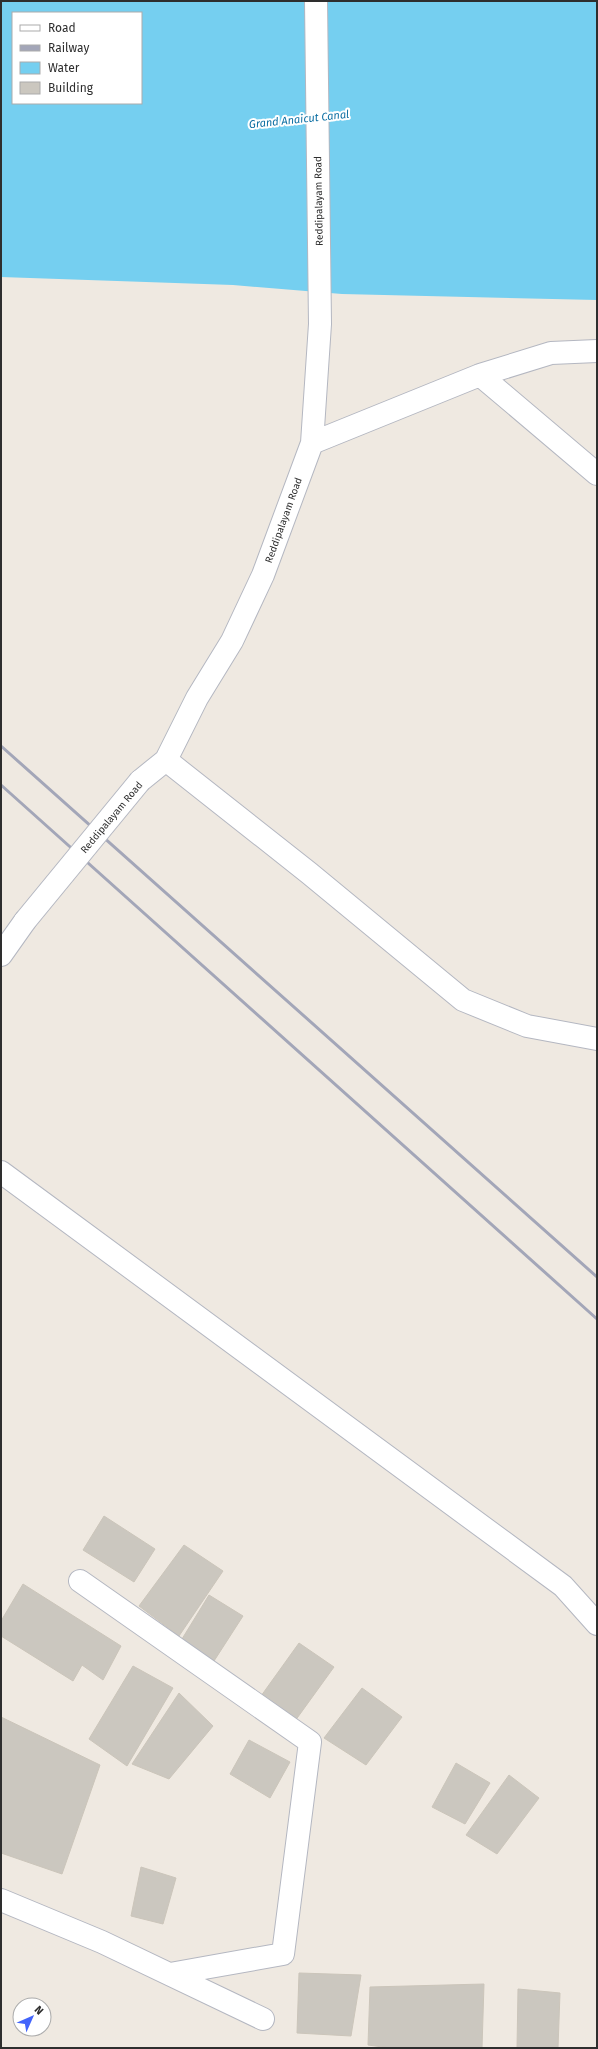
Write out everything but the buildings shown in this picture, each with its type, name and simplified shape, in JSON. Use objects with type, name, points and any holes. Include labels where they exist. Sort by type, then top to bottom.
[{"type":"street","name":"Reddipalayam Road","points":[[1,955],[25,921],[140,781],[166,760],[197,698],[232,641],[263,575],[312,443],[320,324],[316,1]]},
{"type":"street","points":[[312,443],[480,375],[551,353],[597,351]]},
{"type":"street","points":[[480,375],[597,474]]},
{"type":"street","points":[[166,760],[309,873],[463,1000],[527,1026],[597,1039]]},
{"type":"street","points":[[1,1172],[562,1586],[597,1624]]},
{"type":"street","points":[[80,1581],[310,1742],[283,1954],[170,1974]]},
{"type":"street","points":[[1,1900],[102,1942],[263,2019]]},
{"type":"water","name":"Grand Anaicut Canal","points":[[1,1],[597,1],[597,300],[342,294],[233,285],[1,277]]},
{"type":"railway","points":[[1,746],[597,1277]]},
{"type":"railway","points":[[1,785],[597,1319]]}]
